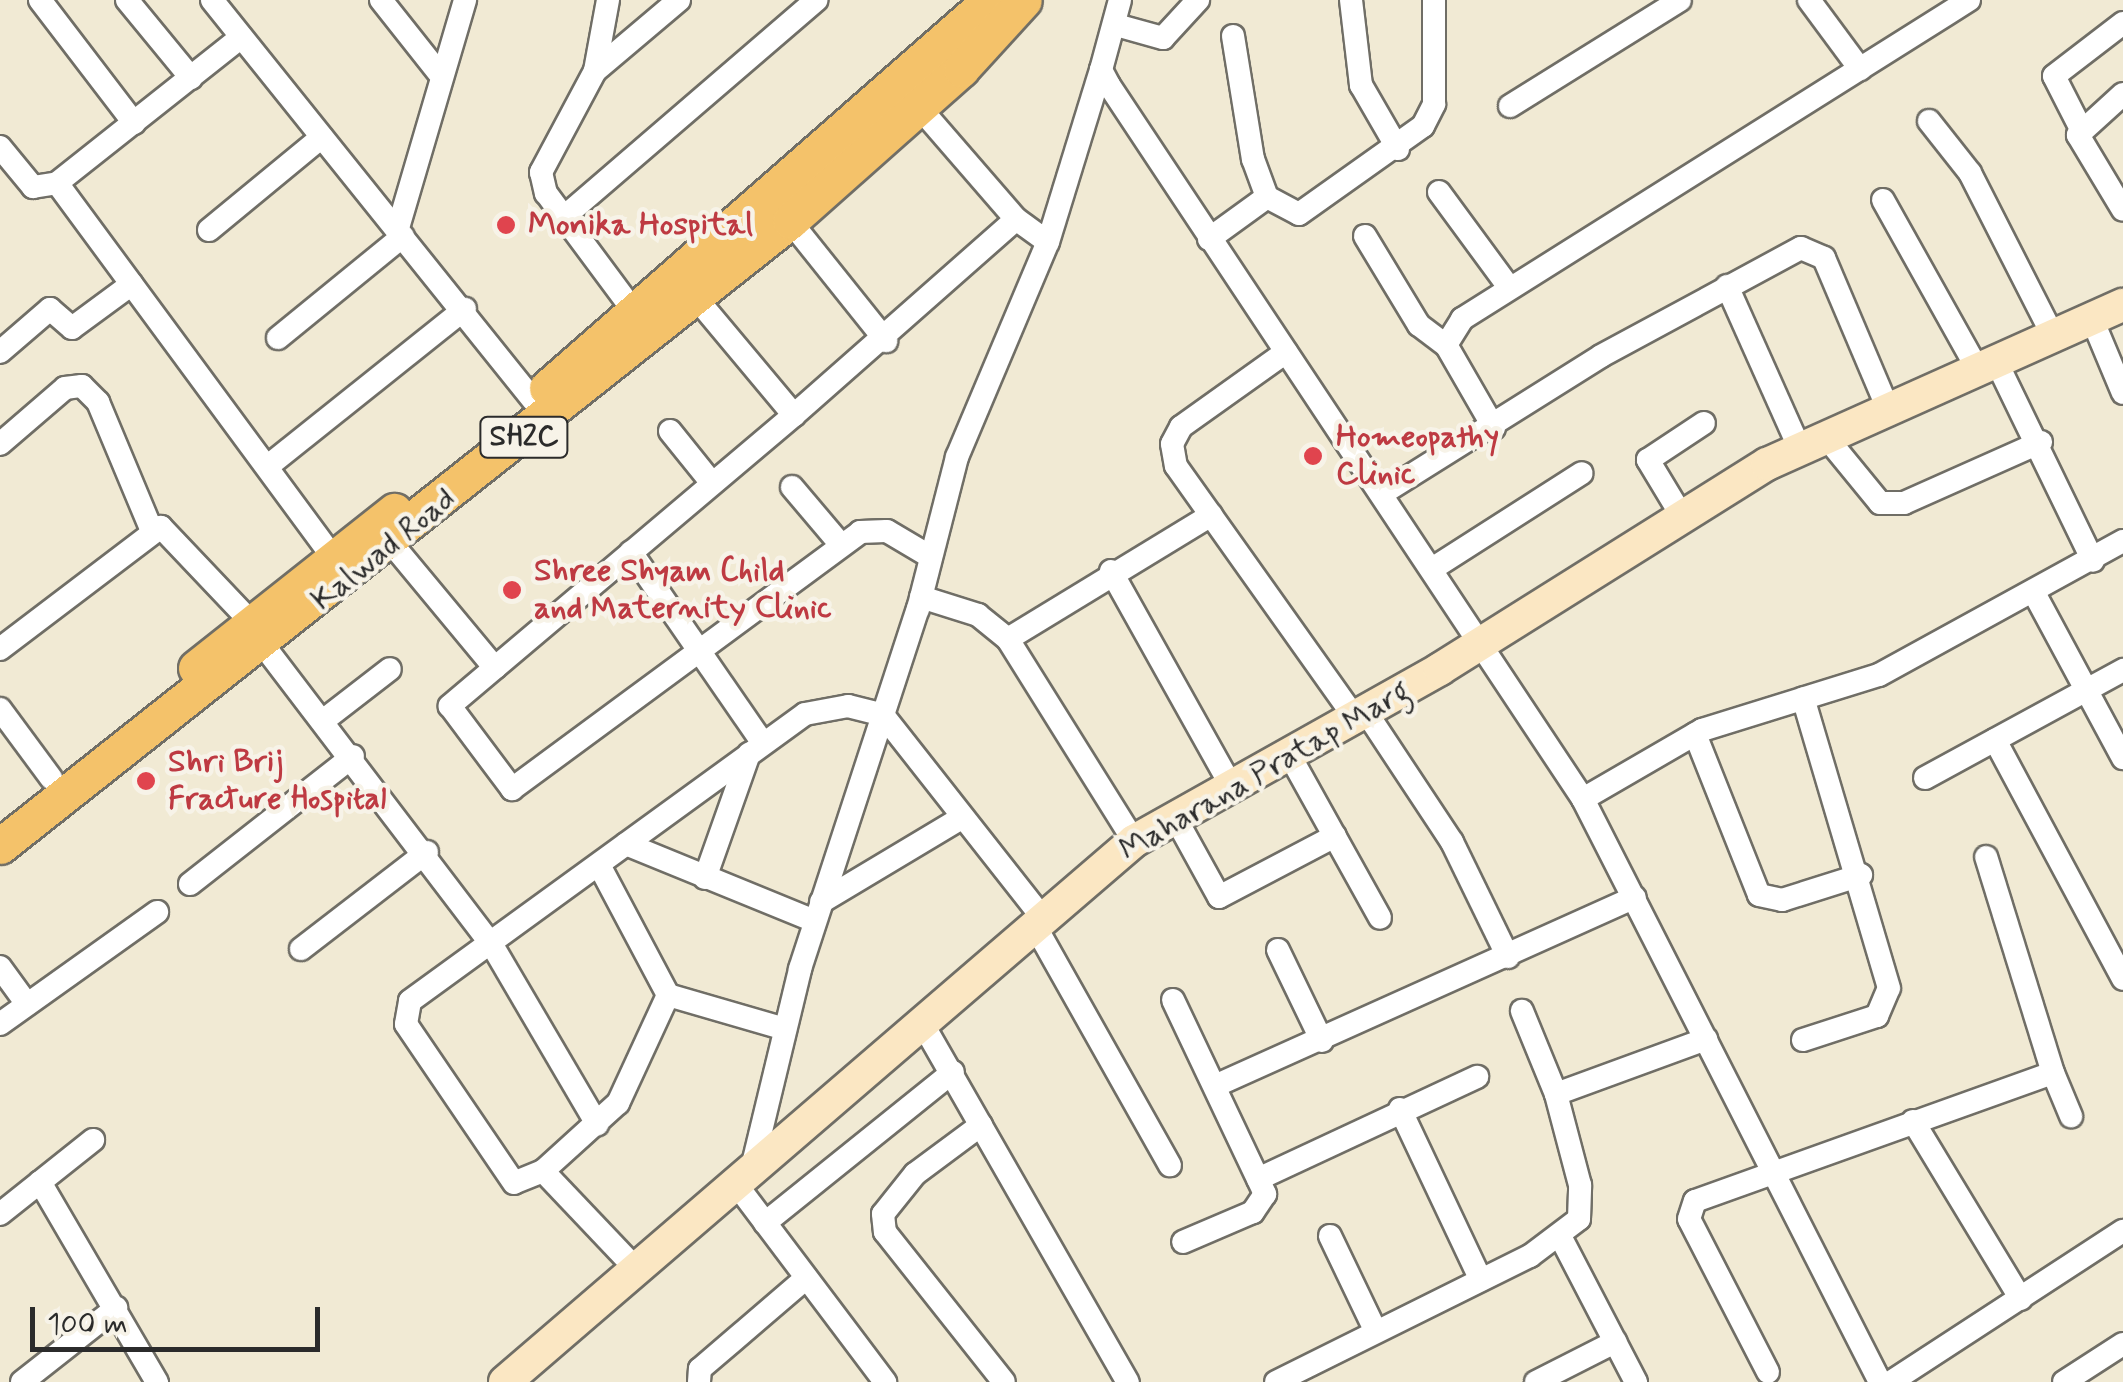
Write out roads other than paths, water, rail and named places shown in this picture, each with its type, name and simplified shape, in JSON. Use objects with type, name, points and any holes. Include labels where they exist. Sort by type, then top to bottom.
[{"type":"main road","name":"Kalwad Road","points":[[0,817],[392,544],[790,221],[919,108],[1024,0]]},
{"type":"main road","name":"Kalwad Road","points":[[0,846],[258,635],[334,559],[636,314],[986,1]]},
{"type":"street","points":[[40,0],[134,124]]},
{"type":"street","points":[[128,0],[190,78]]},
{"type":"street","points":[[212,0],[465,309],[533,400]]},
{"type":"street","points":[[381,0],[443,78],[465,0]]},
{"type":"street","points":[[608,0],[594,70],[541,172],[564,218],[636,314]]},
{"type":"street","points":[[594,70],[679,0]]},
{"type":"street","points":[[564,218],[816,0]]},
{"type":"street","points":[[885,1382],[765,1223],[743,1172],[818,911],[921,597],[988,367],[1048,242],[1116,25],[1120,0]]},
{"type":"street","points":[[1116,25],[1163,38],[1198,0]]},
{"type":"street","points":[[1351,0],[1361,86],[1398,149]]},
{"type":"street","points":[[1233,36],[1241,109],[1267,196],[1299,214],[1398,149],[1434,104],[1434,0]]},
{"type":"street","points":[[1510,106],[1680,0]]},
{"type":"street","points":[[1809,0],[1860,69]]},
{"type":"street","points":[[1446,345],[1462,320],[1508,286],[1970,0]]},
{"type":"street","points":[[2123,24],[2054,76],[2080,127],[2078,142],[2123,210]]},
{"type":"street","points":[[0,146],[8,172],[32,187],[57,183],[242,37]]},
{"type":"street","points":[[1101,70],[1209,239],[1485,642],[1583,800],[1706,1039],[1770,1174],[1880,1382]]},
{"type":"street","points":[[278,338],[400,232],[438,72]]},
{"type":"street","points":[[2080,127],[2123,94]]},
{"type":"street","points":[[919,108],[1016,220],[1048,242]]},
{"type":"street","points":[[1929,120],[1970,173],[2053,336]]},
{"type":"street","points":[[210,230],[322,137]]},
{"type":"street","points":[[57,183],[334,559]]},
{"type":"street","points":[[1439,192],[1508,286]]},
{"type":"street","points":[[1209,239],[1267,196]]},
{"type":"street","points":[[1883,200],[1986,364],[2041,442],[2093,561]]},
{"type":"street","points":[[931,557],[880,529],[841,546],[519,790],[448,710],[710,482],[886,341],[1016,220]]},
{"type":"street","points":[[790,221],[886,341]]},
{"type":"street","points":[[1365,236],[1419,325],[1446,345],[1494,428]]},
{"type":"street","points":[[1384,493],[1727,286],[1801,248],[1824,258],[1888,409]]},
{"type":"street","points":[[0,352],[50,309],[72,328],[132,284]]},
{"type":"street","points":[[1727,286],[1813,443],[1880,503],[1904,504],[2041,442]]},
{"type":"street","points":[[696,298],[794,414]]},
{"type":"street","name":"Maharana Pratap Marg","points":[[504,1382],[743,1172],[1134,841],[1361,715],[1813,443],[2123,305]]},
{"type":"street","points":[[268,466],[465,309]]},
{"type":"street","points":[[2092,320],[2123,393]]},
{"type":"street","points":[[1286,352],[1181,427],[1172,444],[1211,515],[1452,842],[1508,957]]},
{"type":"street","points":[[0,444],[56,394],[82,386],[98,402],[151,529]]},
{"type":"street","points":[[1683,518],[1648,460],[1704,423]]},
{"type":"street","points":[[670,431],[710,482]]},
{"type":"street","points":[[1435,568],[1582,473]]},
{"type":"street","points":[[792,487],[841,546]]},
{"type":"street","points":[[1008,638],[1111,571],[1211,515]]},
{"type":"street","points":[[0,650],[151,529],[168,531],[258,635],[426,852],[492,945],[596,1124]]},
{"type":"street","points":[[1583,800],[1695,734],[1878,675],[2093,561],[2123,541]]},
{"type":"street","points":[[392,544],[495,668]]},
{"type":"street","points":[[631,552],[705,650],[756,748],[705,878]]},
{"type":"street","points":[[1111,571],[1233,789]]},
{"type":"street","points":[[2034,591],[2123,758]]},
{"type":"street","points":[[921,597],[978,615],[1008,638],[1134,841]]},
{"type":"street","points":[[324,720],[390,669]]},
{"type":"street","points":[[1925,778],[2123,670]]},
{"type":"street","points":[[1802,698],[1861,875],[1887,1004],[1802,1040]]},
{"type":"street","points":[[668,995],[636,1074],[596,1124],[543,1170],[523,1182],[507,1178],[406,1024],[417,992],[492,945],[756,748],[830,706],[884,715],[1038,921],[1170,1166]]},
{"type":"street","points":[[0,709],[51,778]]},
{"type":"street","points":[[1695,734],[1759,895],[1782,900],[1861,875]]},
{"type":"street","points":[[1994,740],[2123,979]]},
{"type":"street","points":[[190,884],[353,756]]},
{"type":"street","points":[[1290,756],[1380,918]]},
{"type":"street","points":[[626,844],[705,878],[818,911],[963,816]]},
{"type":"street","points":[[1176,819],[1219,897],[1335,836]]},
{"type":"street","points":[[301,949],[426,852]]},
{"type":"street","points":[[1986,857],[2071,1116]]},
{"type":"street","points":[[598,864],[668,995],[785,1028]]},
{"type":"street","points":[[1218,1086],[1634,897]]},
{"type":"street","points":[[0,1024],[157,912]]},
{"type":"street","points":[[1278,950],[1322,1041]]},
{"type":"street","points":[[0,967],[27,1004]]},
{"type":"street","points":[[1173,1000],[1218,1086],[1265,1194],[1253,1212],[1183,1242]]},
{"type":"street","points":[[1276,1382],[1480,1280],[1560,1236],[1579,1219],[1580,1185],[1556,1094],[1522,1011]]},
{"type":"street","points":[[921,1021],[1128,1382]]},
{"type":"street","points":[[1556,1094],[1706,1039]]},
{"type":"street","points":[[765,1223],[953,1072]]},
{"type":"street","points":[[1768,1372],[1689,1218],[1708,1193],[2054,1073]]},
{"type":"street","points":[[1258,1178],[1400,1109],[1477,1077]]},
{"type":"street","points":[[1400,1109],[1480,1280]]},
{"type":"street","points":[[1913,1121],[2021,1299]]},
{"type":"street","points":[[981,1125],[915,1174],[883,1214],[885,1232],[1004,1382]]},
{"type":"street","points":[[0,1214],[93,1140]]},
{"type":"street","points":[[543,1170],[635,1268]]},
{"type":"street","points":[[40,1182],[158,1382]]},
{"type":"street","points":[[1891,1382],[2123,1232]]},
{"type":"street","points":[[1330,1236],[1376,1332]]},
{"type":"street","points":[[1560,1236],[1636,1382]]},
{"type":"street","points":[[699,1382],[700,1369],[806,1278]]},
{"type":"street","points":[[22,1382],[116,1308]]},
{"type":"street","points":[[1536,1382],[1615,1342]]},
{"type":"street","points":[[2064,1382],[2123,1344]]},
{"type":"place","name":"Monika Hospital","points":[[506,225]]},
{"type":"place","name":"Homeopathy Clinic","points":[[1313,456]]},
{"type":"place","name":"Shree Shyam Child and Maternity Clinic","points":[[512,590]]},
{"type":"place","name":"Shri Brij Fracture Hospital","points":[[146,781]]}]
